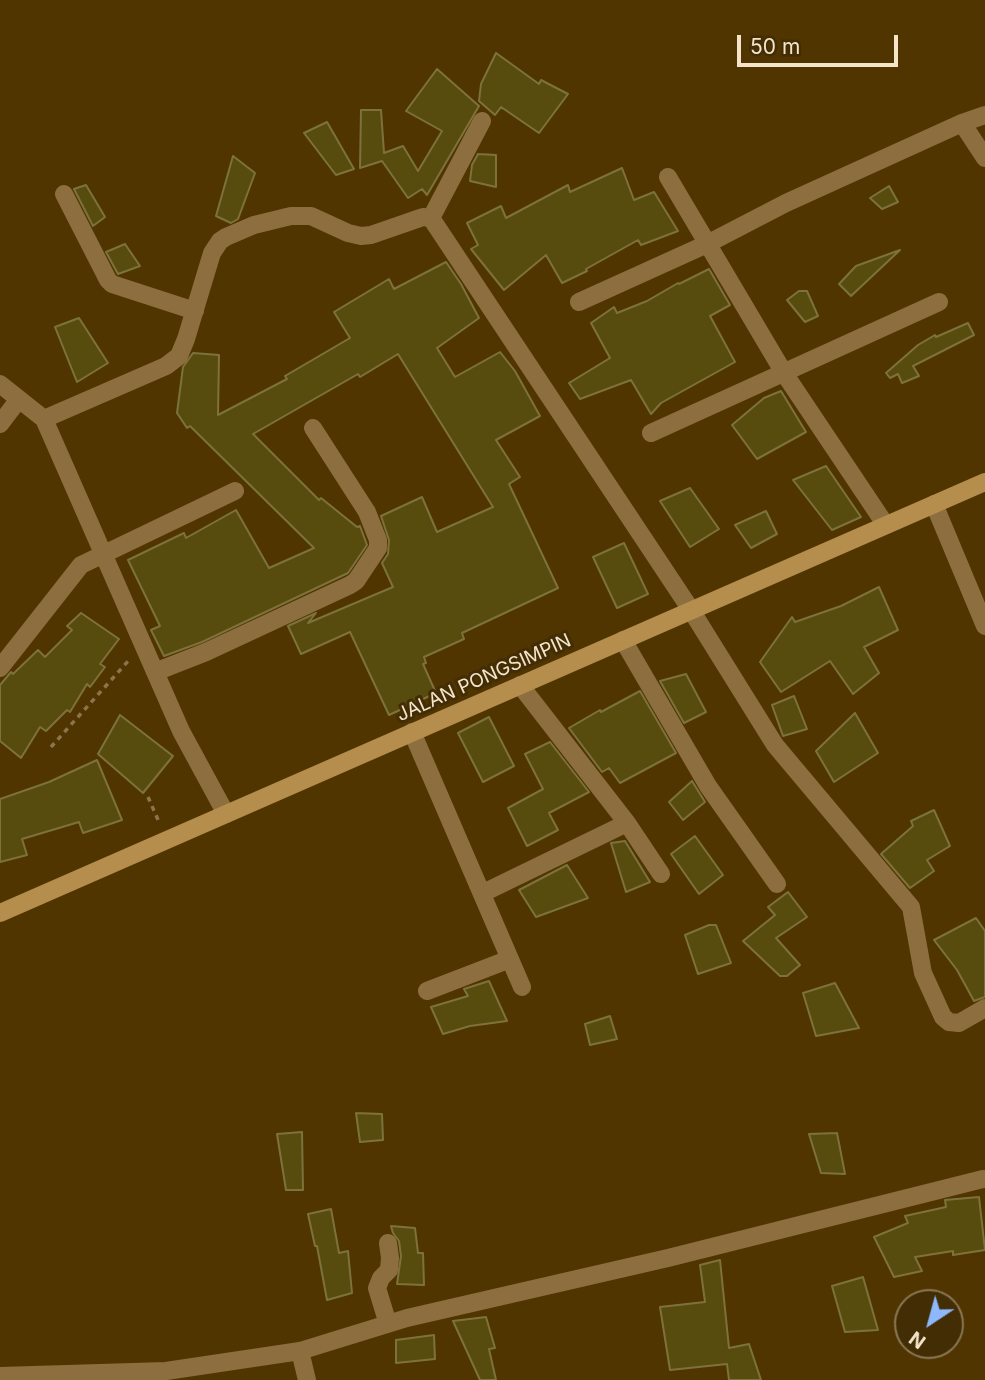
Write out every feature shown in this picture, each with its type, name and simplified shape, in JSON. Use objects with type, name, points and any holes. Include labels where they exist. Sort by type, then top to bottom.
[{"type":"main road","name":"JALAN PONGSIMPIN","points":[[0,913],[985,482]]},
{"type":"street","points":[[579,302],[707,244],[786,203],[985,115]]},
{"type":"street","points":[[431,218],[482,121]]},
{"type":"street","points":[[962,123],[985,158]]},
{"type":"street","points":[[668,177],[784,373],[885,524]]},
{"type":"street","points":[[64,194],[112,284],[195,312]]},
{"type":"street","points":[[44,419],[173,361],[183,348],[216,246],[226,237],[279,218],[307,215],[348,233],[366,236],[423,217],[431,218],[691,610],[775,745],[911,906],[923,973],[943,1017],[949,1022],[959,1023],[985,1008]]},
{"type":"street","points":[[651,433],[939,302]]},
{"type":"street","points":[[0,384],[44,419],[181,731],[226,814]]},
{"type":"street","points":[[0,424],[19,399]]},
{"type":"street","points":[[155,672],[206,653],[350,585],[366,567],[379,542],[367,512],[313,428]]},
{"type":"street","points":[[0,668],[81,565],[103,552],[235,491]]},
{"type":"street","points":[[934,504],[985,626]]},
{"type":"street","points":[[623,640],[708,786],[777,884]]},
{"type":"street","points":[[520,685],[627,823],[660,874]]},
{"type":"street","points":[[412,732],[522,987]]},
{"type":"street","points":[[482,893],[627,823]]},
{"type":"street","points":[[426,991],[510,959]]},
{"type":"street","points":[[0,1376],[168,1376],[300,1351],[407,1318],[668,1258],[984,1179]]},
{"type":"street","points":[[388,1243],[389,1270],[381,1278],[377,1288],[388,1324]]},
{"type":"street","points":[[300,1351],[307,1380]]},
{"type":"path","points":[[51,747],[143,645]]},
{"type":"path","points":[[148,797],[167,839]]},
{"type":"building","points":[[496,53],[539,84],[541,80],[568,94],[539,133],[501,107],[495,115],[479,101],[481,84]]},
{"type":"building","points":[[437,69],[479,106],[427,195],[422,189],[408,198],[382,161],[360,168],[361,110],[381,110],[384,153],[403,146],[418,171],[442,131],[406,111]]},
{"type":"building","points":[[327,122],[354,169],[336,175],[304,133]]},
{"type":"building","points":[[478,154],[496,155],[496,187],[470,181],[472,165]]},
{"type":"building","points":[[233,156],[255,173],[238,219],[231,223],[216,216]]},
{"type":"building","points":[[622,168],[634,200],[654,192],[678,231],[641,245],[638,240],[562,283],[546,255],[504,290],[471,249],[478,245],[467,223],[501,206],[506,218],[568,185],[570,192]]},
{"type":"building","points":[[86,185],[105,217],[93,226],[74,189]]},
{"type":"building","points":[[889,186],[898,202],[882,209],[870,198]]},
{"type":"building","points":[[125,244],[140,266],[118,274],[106,252]]},
{"type":"building","points":[[900,250],[851,296],[839,284],[856,266]]},
{"type":"building","points":[[446,262],[479,318],[437,348],[455,377],[500,352],[515,371],[540,416],[496,440],[520,477],[509,484],[558,588],[462,633],[464,639],[424,657],[426,663],[423,664],[436,693],[389,715],[350,632],[301,654],[288,626],[316,613],[308,623],[393,587],[382,563],[388,554],[389,540],[381,516],[422,497],[437,532],[493,507],[398,354],[253,434],[319,500],[321,498],[357,527],[360,526],[367,545],[348,573],[202,642],[164,656],[151,630],[160,626],[128,560],[184,533],[186,538],[236,510],[269,568],[314,548],[190,426],[187,428],[177,413],[183,367],[193,353],[219,355],[218,415],[287,379],[285,376],[350,338],[334,312],[389,279],[394,289]]},
{"type":"building","points":[[709,269],[730,305],[710,316],[735,362],[661,403],[651,414],[631,380],[580,399],[569,383],[610,358],[591,323],[614,307],[617,313],[647,301]]},
{"type":"building","points":[[799,291],[807,291],[818,316],[805,322],[787,300]]},
{"type":"building","points":[[79,318],[108,363],[77,382],[55,327]]},
{"type":"building","points":[[968,323],[974,335],[913,366],[919,376],[902,383],[898,374],[890,378],[886,373],[918,345],[935,335],[936,337]]},
{"type":"building","points":[[781,391],[806,432],[757,459],[732,425],[764,398]]},
{"type":"building","points":[[826,466],[861,517],[832,530],[793,480]]},
{"type":"building","points":[[690,488],[719,529],[690,547],[660,501]]},
{"type":"building","points":[[766,511],[777,534],[751,548],[735,525]]},
{"type":"building","points":[[624,543],[648,594],[617,608],[593,557]]},
{"type":"building","points":[[879,587],[898,630],[864,647],[879,673],[853,694],[830,661],[781,692],[760,662],[792,617],[795,622],[841,606]]},
{"type":"building","points":[[81,613],[119,639],[100,664],[105,667],[90,687],[87,684],[70,712],[67,710],[46,731],[40,727],[21,758],[0,741],[0,685],[11,672],[13,674],[38,650],[45,657],[72,630],[67,626]]},
{"type":"building","points":[[686,674],[706,712],[684,723],[660,681]]},
{"type":"building","points":[[640,691],[676,753],[620,783],[609,768],[602,772],[569,728]]},
{"type":"building","points":[[794,696],[807,729],[783,736],[772,705]]},
{"type":"building","points":[[855,713],[878,753],[834,782],[816,751]]},
{"type":"building","points":[[120,715],[173,756],[143,793],[98,754]]},
{"type":"building","points":[[489,717],[514,766],[483,782],[458,733]]},
{"type":"building","points":[[550,742],[589,792],[549,813],[558,830],[527,846],[508,808],[543,789],[525,754]]},
{"type":"building","points":[[97,760],[122,820],[83,833],[79,822],[22,839],[27,855],[0,862],[0,799],[49,782]]},
{"type":"building","points":[[692,781],[705,802],[683,820],[669,802]]},
{"type":"building","points":[[934,810],[950,846],[927,860],[934,871],[910,888],[881,854],[913,826],[911,821]]},
{"type":"building","points":[[695,836],[723,875],[699,894],[671,854]]},
{"type":"building","points":[[625,841],[650,882],[626,892],[611,843]]},
{"type":"building","points":[[567,865],[588,898],[536,917],[519,890]]},
{"type":"building","points":[[788,892],[807,917],[776,938],[800,965],[787,976],[780,976],[743,941],[775,915],[768,907]]},
{"type":"building","points":[[976,918],[985,931],[985,997],[974,1001],[957,970],[934,940]]},
{"type":"building","points":[[709,925],[716,925],[731,963],[698,974],[685,935]]},
{"type":"building","points":[[489,981],[507,1021],[470,1026],[443,1034],[431,1007],[468,996],[464,989]]},
{"type":"building","points":[[835,983],[859,1028],[816,1036],[803,993]]},
{"type":"building","points":[[610,1016],[617,1039],[590,1045],[585,1024]]},
{"type":"building","points":[[356,1113],[382,1114],[383,1140],[360,1142]]},
{"type":"building","points":[[302,1132],[303,1190],[286,1190],[277,1134]]},
{"type":"building","points":[[837,1133],[845,1174],[821,1173],[809,1134]]},
{"type":"building","points":[[979,1197],[985,1250],[953,1255],[953,1251],[915,1257],[922,1271],[894,1277],[874,1237],[908,1223],[905,1216],[946,1207],[945,1200]]},
{"type":"building","points":[[331,1209],[339,1253],[348,1251],[352,1293],[327,1300],[308,1214]]},
{"type":"building","points":[[391,1226],[415,1228],[418,1253],[423,1253],[424,1285],[397,1284],[401,1256],[399,1241]]},
{"type":"building","points":[[720,1260],[729,1348],[749,1344],[761,1380],[729,1380],[727,1364],[670,1370],[660,1307],[705,1302],[700,1265]]},
{"type":"building","points":[[863,1277],[878,1330],[845,1332],[832,1286]]},
{"type":"building","points":[[486,1317],[495,1348],[489,1349],[496,1380],[480,1380],[453,1321]]},
{"type":"building","points":[[434,1335],[435,1359],[396,1363],[396,1340]]}]
